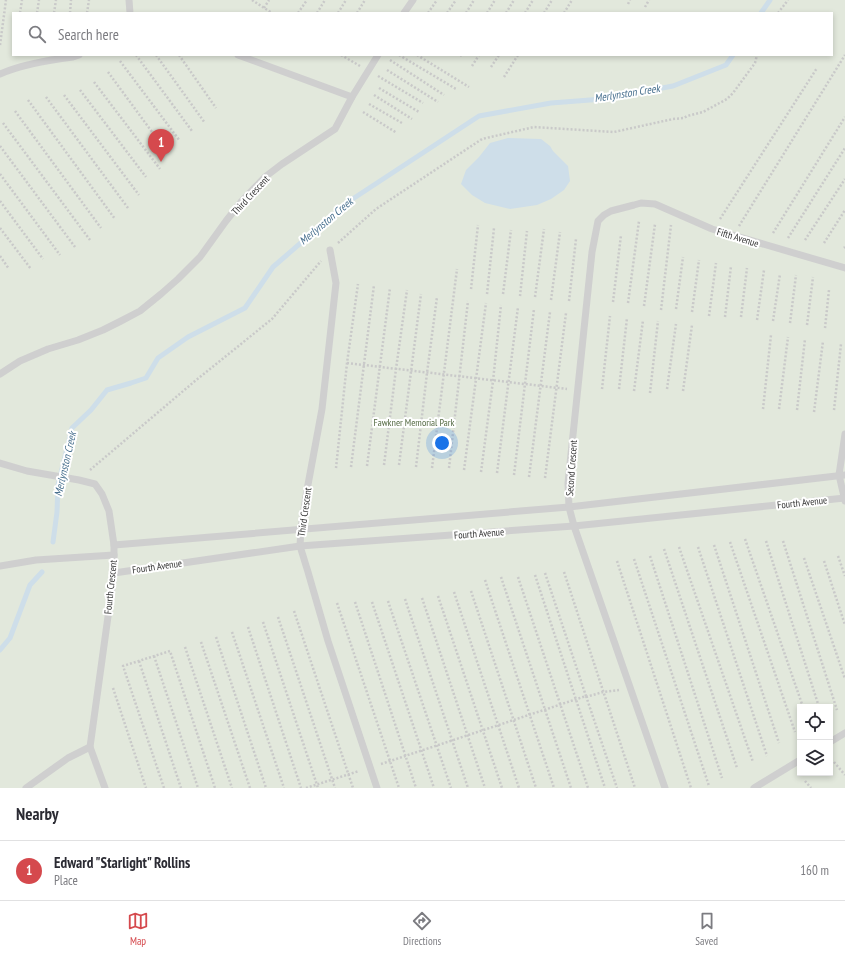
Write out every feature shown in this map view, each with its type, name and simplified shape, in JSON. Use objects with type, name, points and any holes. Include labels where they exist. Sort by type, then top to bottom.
[{"type":"lane","points":[[129,0],[130,12]]},
{"type":"lane","points":[[405,12],[413,0]]},
{"type":"lane","points":[[0,74],[33,63],[76,56]]},
{"type":"lane","points":[[241,56],[352,97]]},
{"type":"lane","name":"Third Crescent","points":[[0,374],[20,361],[48,349],[78,340],[103,330],[146,307],[200,258],[234,212],[265,177],[335,129],[352,97],[377,56]]},
{"type":"lane","name":"Fifth Avenue","points":[[634,205],[642,203],[654,204],[712,229],[845,268]]},
{"type":"lane","name":"Second Crescent","points":[[634,205],[611,211],[598,221],[592,252],[568,482],[569,506],[574,526],[665,788]]},
{"type":"lane","name":"Third Crescent","points":[[330,250],[336,283],[322,409],[301,529],[300,546],[328,641],[377,788]]},
{"type":"lane","points":[[845,434],[842,475],[845,499]]},
{"type":"lane","name":"Fourth Crescent","points":[[0,463],[27,471],[95,484],[102,494],[109,511],[114,545],[114,573],[90,747],[104,788]]},
{"type":"lane","name":"Fourth Avenue","points":[[114,545],[569,506],[842,475]]},
{"type":"lane","name":"Fourth Avenue","points":[[114,573],[300,546],[574,526],[845,499]]},
{"type":"lane","points":[[0,566],[36,560],[114,555]]},
{"type":"lane","points":[[833,740],[845,733]]},
{"type":"lane","points":[[26,788],[68,758],[90,747]]},
{"type":"lane","points":[[754,788],[797,762]]},
{"type":"path","points":[[0,45],[6,0]]},
{"type":"path","points":[[20,12],[22,0]]},
{"type":"path","points":[[37,12],[39,0]]},
{"type":"path","points":[[54,12],[56,0]]},
{"type":"path","points":[[70,12],[71,0]]},
{"type":"path","points":[[88,12],[89,0]]},
{"type":"path","points":[[252,0],[270,12]]},
{"type":"path","points":[[264,8],[269,0]]},
{"type":"path","points":[[299,12],[307,0]]},
{"type":"path","points":[[318,12],[325,0]]},
{"type":"path","points":[[339,12],[346,0]]},
{"type":"path","points":[[358,12],[365,0]]},
{"type":"path","points":[[429,12],[437,0]]},
{"type":"path","points":[[448,12],[456,0]]},
{"type":"path","points":[[467,12],[474,0]]},
{"type":"path","points":[[488,12],[495,0]]},
{"type":"path","points":[[507,12],[514,0]]},
{"type":"path","points":[[526,12],[533,0]]},
{"type":"path","points":[[545,12],[552,0]]},
{"type":"path","points":[[565,12],[572,0]]},
{"type":"path","points":[[628,4],[630,0]]},
{"type":"path","points":[[645,7],[649,0]]},
{"type":"path","points":[[779,12],[788,0]]},
{"type":"path","points":[[736,230],[845,55]]},
{"type":"path","points":[[137,56],[192,131]]},
{"type":"path","points":[[157,56],[205,123]]},
{"type":"path","points":[[180,56],[216,108]]},
{"type":"path","points":[[401,56],[456,89]]},
{"type":"path","points":[[419,56],[469,87]]},
{"type":"path","points":[[472,66],[478,56]]},
{"type":"path","points":[[491,67],[498,56]]},
{"type":"path","points":[[504,77],[517,56]]},
{"type":"path","points":[[79,480],[195,380],[272,319],[330,250],[376,210],[482,139],[534,127],[614,132],[684,118],[703,112],[727,99],[733,94],[755,63],[757,56]]},
{"type":"path","points":[[390,60],[444,95]]},
{"type":"path","points":[[120,61],[180,141]]},
{"type":"path","points":[[720,220],[817,68]]},
{"type":"path","points":[[387,70],[438,102]]},
{"type":"path","points":[[108,72],[166,151]]},
{"type":"path","points":[[383,78],[424,103]]},
{"type":"path","points":[[94,82],[160,169]]},
{"type":"path","points":[[379,88],[419,112]]},
{"type":"path","points":[[80,90],[146,177]]},
{"type":"path","points":[[374,94],[412,119]]},
{"type":"path","points":[[64,95],[139,195]]},
{"type":"path","points":[[46,97],[128,208]]},
{"type":"path","points":[[28,100],[115,219]]},
{"type":"path","points":[[369,104],[402,123]]},
{"type":"path","points":[[15,111],[101,228]]},
{"type":"path","points":[[363,112],[397,133]]},
{"type":"path","points":[[773,233],[845,117]]},
{"type":"path","points":[[3,123],[90,240]]},
{"type":"path","points":[[0,146],[75,247]]},
{"type":"path","points":[[788,238],[845,148]]},
{"type":"path","points":[[0,174],[60,254]]},
{"type":"path","points":[[805,240],[845,179]]},
{"type":"path","points":[[0,201],[43,259]]},
{"type":"path","points":[[824,243],[845,210]]},
{"type":"path","points":[[628,303],[639,221]]},
{"type":"path","points":[[644,306],[655,224]]},
{"type":"path","points":[[471,289],[478,225]]},
{"type":"path","points":[[660,310],[671,225]]},
{"type":"path","points":[[0,228],[31,269]]},
{"type":"path","points":[[487,294],[494,228]]},
{"type":"path","points":[[535,297],[544,229]]},
{"type":"path","points":[[503,294],[510,230]]},
{"type":"path","points":[[520,296],[527,230]]},
{"type":"path","points":[[551,300],[560,232]]},
{"type":"path","points":[[612,302],[621,235]]},
{"type":"path","points":[[569,302],[576,239]]},
{"type":"path","points":[[0,256],[9,269]]},
{"type":"path","points":[[676,309],[683,258]]},
{"type":"path","points":[[692,312],[699,260]]},
{"type":"path","points":[[709,316],[716,263]]},
{"type":"path","points":[[725,317],[731,266]]},
{"type":"path","points":[[741,317],[747,268]]},
{"type":"path","points":[[432,468],[457,269]]},
{"type":"path","points":[[757,320],[764,270]]},
{"type":"path","points":[[774,321],[780,274]]},
{"type":"path","points":[[790,322],[796,275]]},
{"type":"path","points":[[807,325],[812,277]]},
{"type":"path","points":[[336,468],[347,363],[358,284]]},
{"type":"path","points":[[351,467],[374,285]]},
{"type":"path","points":[[367,466],[390,288]]},
{"type":"path","points":[[384,465],[407,290]]},
{"type":"path","points":[[825,328],[829,290]]},
{"type":"path","points":[[399,465],[421,294]]},
{"type":"path","points":[[416,467],[437,297]]},
{"type":"path","points":[[449,468],[468,301]]},
{"type":"path","points":[[464,470],[486,303]]},
{"type":"path","points":[[481,472],[501,305]]},
{"type":"path","points":[[497,473],[518,307]]},
{"type":"path","points":[[514,475],[534,309]]},
{"type":"path","points":[[529,477],[550,312]]},
{"type":"path","points":[[545,478],[566,313]]},
{"type":"path","points":[[602,389],[610,316]]},
{"type":"path","points":[[619,389],[627,318]]},
{"type":"path","points":[[634,391],[643,320]]},
{"type":"path","points":[[650,393],[658,321]]},
{"type":"path","points":[[667,389],[676,324]]},
{"type":"path","points":[[683,391],[692,325]]},
{"type":"path","points":[[763,409],[771,335]]},
{"type":"path","points":[[779,409],[788,337]]},
{"type":"path","points":[[797,410],[805,339]]},
{"type":"path","points":[[814,412],[823,341]]},
{"type":"path","points":[[834,410],[841,344]]},
{"type":"path","points":[[347,363],[578,391]]},
{"type":"path","points":[[745,539],[802,704]]},
{"type":"path","points":[[766,541],[818,704]]},
{"type":"path","points":[[783,541],[836,710]]},
{"type":"path","points":[[730,542],[795,732]]},
{"type":"path","points":[[714,545],[779,743]]},
{"type":"path","points":[[679,547],[753,762]]},
{"type":"path","points":[[698,547],[767,756]]},
{"type":"path","points":[[664,549],[737,768]]},
{"type":"path","points":[[650,556],[722,778]]},
{"type":"path","points":[[838,556],[845,576]]},
{"type":"path","points":[[804,558],[845,679]]},
{"type":"path","points":[[634,559],[709,786]]},
{"type":"path","points":[[618,561],[691,788]]},
{"type":"path","points":[[824,561],[845,625]]},
{"type":"path","points":[[564,572],[635,788]]},
{"type":"path","points":[[545,573],[617,788]]},
{"type":"path","points":[[535,575],[606,788]]},
{"type":"path","points":[[501,577],[571,788]]},
{"type":"path","points":[[518,577],[588,788]]},
{"type":"path","points":[[485,580],[554,788]]},
{"type":"path","points":[[471,591],[536,788]]},
{"type":"path","points":[[454,592],[520,788]]},
{"type":"path","points":[[438,596],[502,788]]},
{"type":"path","points":[[422,598],[485,788]]},
{"type":"path","points":[[405,599],[468,788]]},
{"type":"path","points":[[388,601],[451,788]]},
{"type":"path","points":[[355,602],[416,788]]},
{"type":"path","points":[[372,602],[434,788]]},
{"type":"path","points":[[337,603],[399,788]]},
{"type":"path","points":[[294,612],[352,788]]},
{"type":"path","points":[[278,617],[335,788]]},
{"type":"path","points":[[263,622],[318,788]]},
{"type":"path","points":[[248,627],[301,788]]},
{"type":"path","points":[[232,632],[284,788]]},
{"type":"path","points":[[216,637],[266,788]]},
{"type":"path","points":[[201,642],[250,788]]},
{"type":"path","points":[[185,647],[232,788]]},
{"type":"path","points":[[164,788],[123,666],[170,651],[215,788]]},
{"type":"path","points":[[154,656],[198,788]]},
{"type":"path","points":[[139,661],[181,788]]},
{"type":"path","points":[[113,688],[146,788]]},
{"type":"path","points":[[306,788],[576,699],[603,692],[631,689]]},
{"type":"path","points":[[834,762],[845,775]]},
{"type":"path","points":[[805,781],[811,788]]},
{"type":"green space","name":"Fawkner Memorial Park","points":[[0,0],[845,0],[845,788],[0,788]]},
{"type":"shaded area","points":[[508,138],[541,139],[550,146],[568,166],[570,181],[564,190],[551,199],[537,205],[510,209],[485,203],[472,195],[461,184],[466,170],[490,143]]},
{"type":"waterway","name":"Merlynston Creek","points":[[762,12],[770,0]]},
{"type":"waterway","name":"Merlynston Creek","points":[[53,542],[57,512],[58,485],[72,428],[91,410],[107,390],[146,378],[158,358],[188,337],[245,308],[273,267],[348,202],[479,116],[551,103],[603,99],[673,86],[726,65],[732,56]]},
{"type":"waterway","name":"Merlynston Creek","points":[[0,650],[10,638],[30,585],[42,572]]},
{"type":"place","name":"Edward \"Starlight\" Rollins","points":[[161,162]]}]
